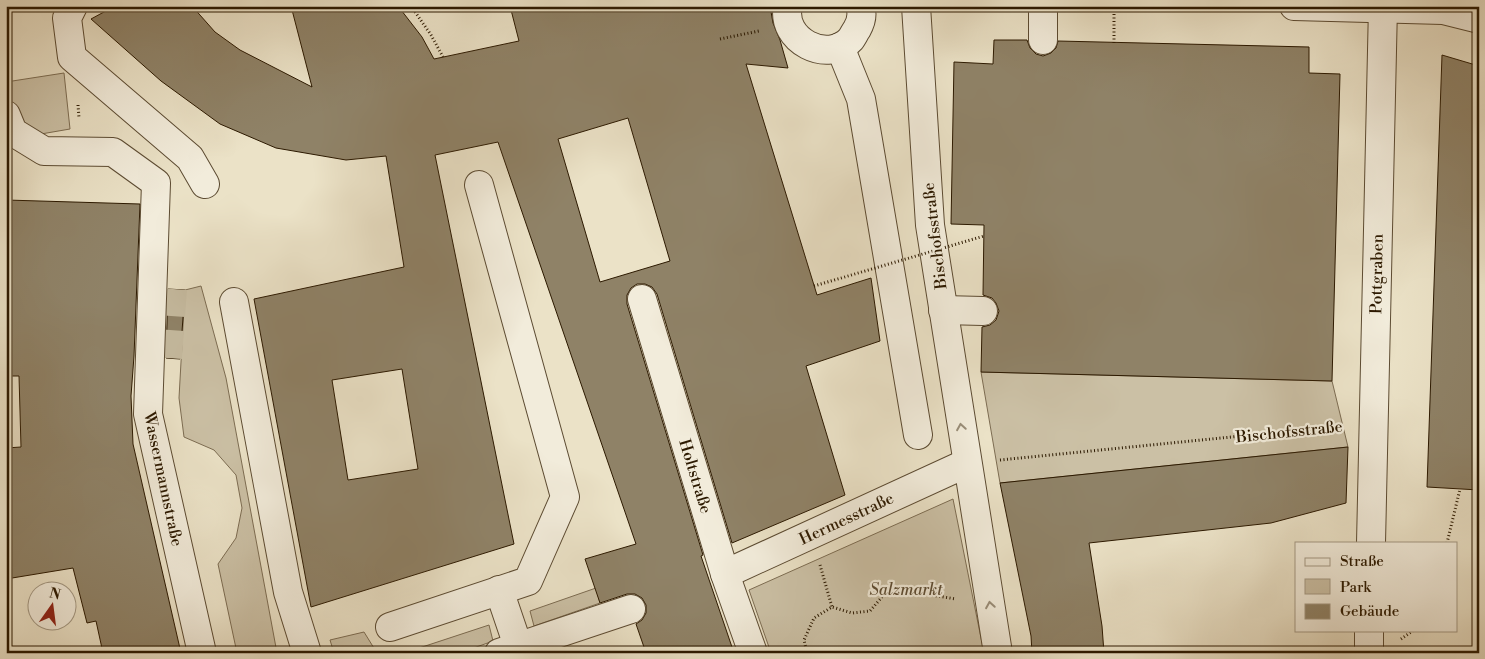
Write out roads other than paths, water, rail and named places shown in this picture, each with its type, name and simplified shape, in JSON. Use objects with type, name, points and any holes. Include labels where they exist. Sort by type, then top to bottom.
[{"type":"street","points":[[73,6],[67,18],[72,57],[190,158],[205,184]]},
{"type":"street","name":"Bischofsstraße","points":[[916,6],[930,225],[998,653]]},
{"type":"street","points":[[1043,6],[1043,40]]},
{"type":"street","points":[[1294,6],[1443,10],[1479,19]]},
{"type":"street","points":[[789,16],[795,36],[811,48],[824,50],[840,47],[851,39],[860,23],[865,7]]},
{"type":"street","name":"Pottgraben","points":[[1371,542],[1383,7]]},
{"type":"street","points":[[840,47],[861,99],[918,435]]},
{"type":"street","name":"Wassermannstraße","points":[[6,115],[13,132],[44,151],[113,152],[156,183],[148,414],[202,653]]},
{"type":"street","points":[[390,627],[528,581],[565,497],[479,185]]},
{"type":"street","name":"Holtstraße","points":[[642,299],[725,574],[753,653]]},
{"type":"street","points":[[234,302],[288,592],[307,653]]},
{"type":"street","points":[[943,310],[983,311]]},
{"type":"street","points":[[158,459],[168,358]]},
{"type":"street","name":"Hermesstraße","points":[[725,574],[967,463]]},
{"type":"street","points":[[499,590],[509,649],[631,609]]},
{"type":"street","points":[[1369,632],[1369,653]]},
{"type":"tunnel","points":[[168,358],[173,289]]},
{"type":"park label","name":"Salzmarkt","points":[[906,589]]}]
